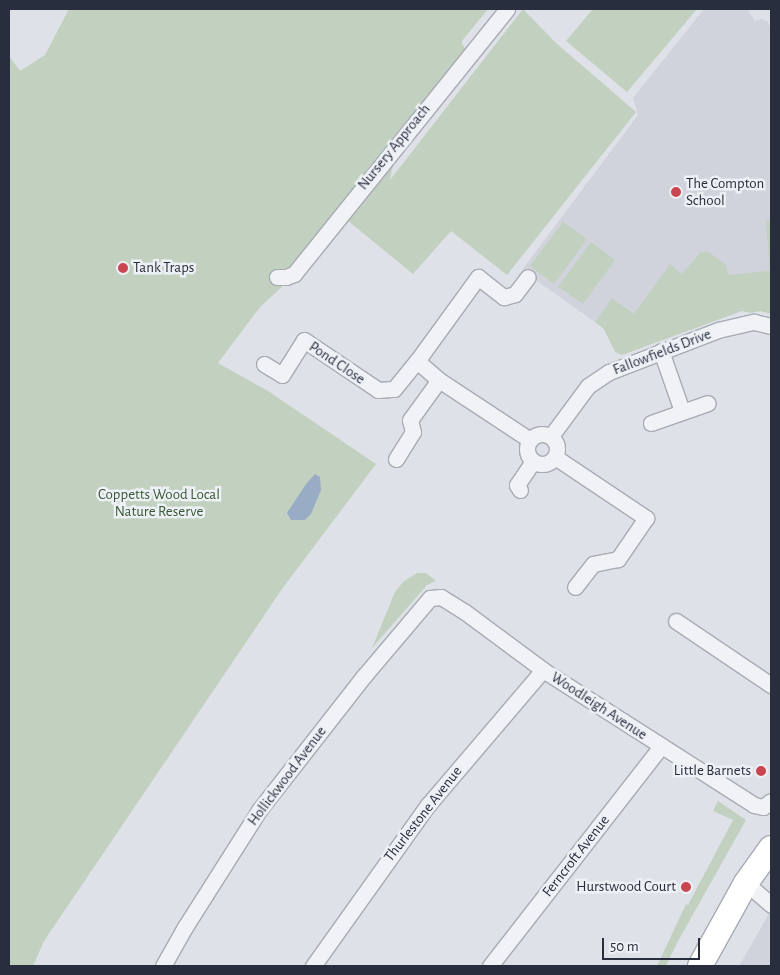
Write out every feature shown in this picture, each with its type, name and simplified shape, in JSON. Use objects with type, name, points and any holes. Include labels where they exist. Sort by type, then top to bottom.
[{"type":"main road","points":[[700,966],[746,883],[771,848]]},
{"type":"street","name":"Nursery Approach","points":[[277,277],[286,277],[294,274],[507,9]]},
{"type":"street","points":[[528,277],[515,294],[504,296],[478,277],[418,362],[439,380],[530,440]]},
{"type":"street","name":"Fallowfields Drive","points":[[550,436],[588,386],[609,372],[718,330],[754,322],[771,326]]},
{"type":"street","name":"Pond Close","points":[[264,364],[282,375],[304,340],[378,390],[386,390],[394,389],[418,362]]},
{"type":"street","points":[[661,351],[682,411]]},
{"type":"street","points":[[396,458],[413,432],[410,420],[439,380]]},
{"type":"street","points":[[651,423],[708,402]]},
{"type":"street","points":[[538,434],[550,436],[557,445],[555,457],[547,463],[540,464],[533,461],[527,451],[530,440],[538,434]]},
{"type":"street","points":[[555,457],[646,518],[618,559],[593,564],[575,587]]},
{"type":"street","points":[[520,490],[517,485],[533,461]]},
{"type":"street","name":"Woodleigh Avenue","points":[[430,598],[442,597],[543,670],[754,804],[763,807],[771,801]]},
{"type":"street","name":"Hollickwood Avenue","points":[[163,966],[185,927],[260,810],[364,676],[430,598]]},
{"type":"street","points":[[676,621],[771,685]]},
{"type":"street","name":"Thurlestone Avenue","points":[[313,966],[383,865],[428,805],[543,670]]},
{"type":"street","name":"Ferncroft Avenue","points":[[490,966],[661,746]]},
{"type":"street","points":[[746,883],[771,905]]},
{"type":"shaded area","name":"The Compton School","points":[[704,9],[747,9],[755,21],[761,19],[767,21],[771,29],[771,291],[627,345],[522,270],[638,115],[633,98]]},
{"type":"shaded area","points":[[771,910],[771,966],[739,966]]},
{"type":"green space","name":"Coppetts Wood Local Nature Reserve","points":[[69,9],[488,9],[462,41],[469,54],[294,268],[280,269],[282,287],[260,307],[218,363],[268,391],[376,464],[282,589],[44,941],[33,966],[9,966],[9,56],[20,71],[45,55]]},
{"type":"green space","points":[[523,9],[556,43],[636,112],[507,275],[451,231],[413,274],[347,220],[394,159],[390,180]]},
{"type":"green space","points":[[593,9],[697,9],[627,92],[566,41]]},
{"type":"green space","points":[[769,220],[771,223],[771,314],[760,311],[751,313],[742,311],[622,355],[615,352],[604,329],[595,322],[612,298],[634,314],[670,264],[682,274],[701,252],[709,252],[726,265],[728,275],[770,271],[766,221]]},
{"type":"green space","points":[[563,222],[587,239],[554,284],[530,266]]},
{"type":"green space","points":[[591,242],[615,260],[583,304],[558,287]]},
{"type":"green space","points":[[417,573],[426,573],[436,581],[427,585],[372,648],[395,592],[403,582]]},
{"type":"green space","points":[[718,801],[746,820],[666,966],[657,966],[686,904],[688,905],[733,820],[713,811]]},
{"type":"water","points":[[315,474],[320,477],[321,490],[311,514],[305,520],[291,520],[287,513]]},
{"type":"place","name":"The Compton School","points":[[676,192]]},
{"type":"place","name":"Tank Traps","points":[[123,268]]},
{"type":"place","name":"Little Barnets","points":[[761,771]]},
{"type":"place","name":"Hurstwood Court","points":[[686,887]]}]
